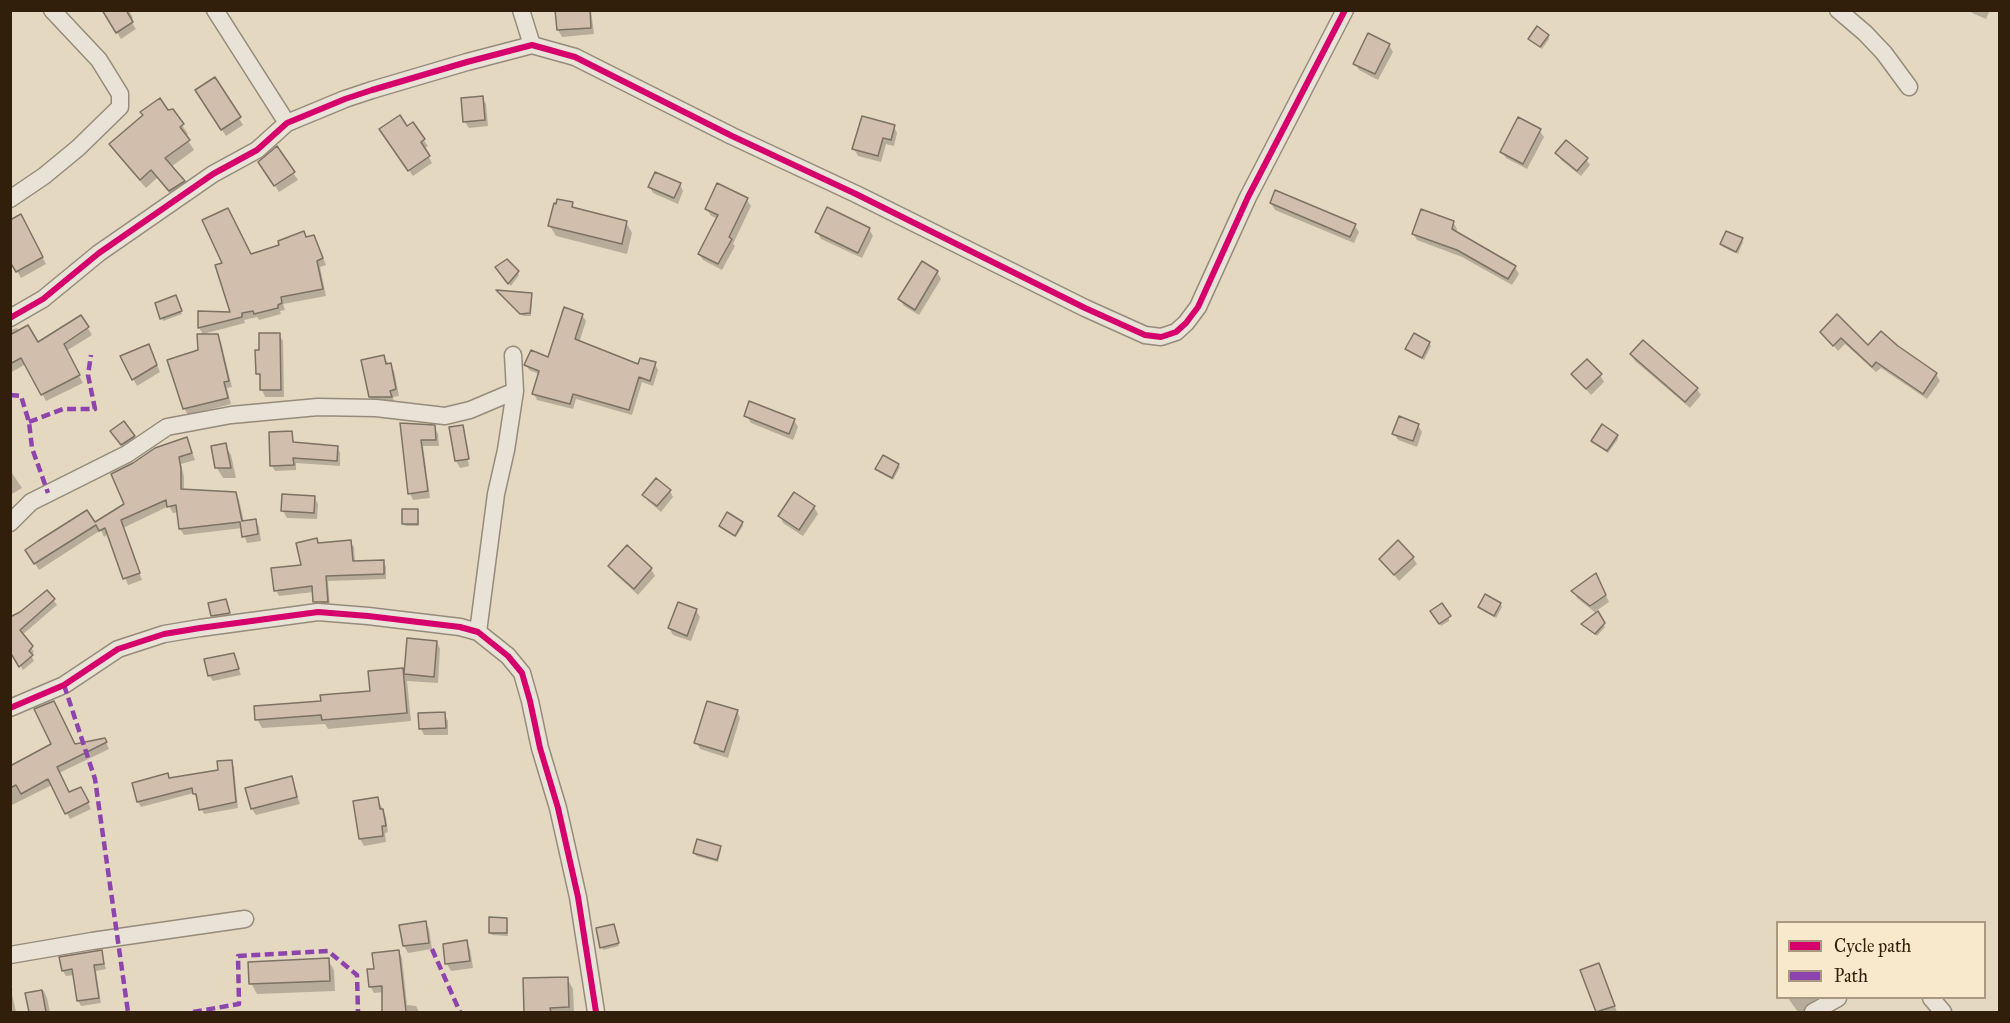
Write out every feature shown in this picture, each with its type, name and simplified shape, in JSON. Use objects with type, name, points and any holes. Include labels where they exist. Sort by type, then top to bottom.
[{"type":"street","points":[[10,199],[44,176],[120,107],[120,94],[99,60],[52,10]]},
{"type":"street","points":[[216,10],[287,123]]},
{"type":"street","points":[[521,10],[532,45]]},
{"type":"street","points":[[10,318],[43,299],[99,253],[213,174],[257,150],[287,123],[345,99],[393,83],[532,45],[575,57],[1085,308],[1145,335],[1161,337],[1176,332],[1198,307],[1248,196],[1345,10]]},
{"type":"street","points":[[1838,10],[1884,53],[1909,87]]},
{"type":"street","points":[[478,632],[493,514],[515,391],[513,355]]},
{"type":"street","points":[[10,523],[31,501],[127,454],[166,427],[231,415],[318,407],[376,408],[445,416],[470,410],[515,391]]},
{"type":"street","points":[[10,708],[64,685],[118,649],[164,634],[200,628],[318,612],[460,627],[478,632],[508,656],[522,673],[579,897],[597,1012]]},
{"type":"street","points":[[10,955],[245,920]]},
{"type":"street","points":[[1813,1012],[1836,999]]},
{"type":"street","points":[[1932,999],[1943,1012]]},
{"type":"building","points":[[102,10],[126,10],[133,22],[116,33]]},
{"type":"building","points":[[555,10],[590,10],[591,28],[557,30]]},
{"type":"building","points":[[1537,26],[1549,35],[1540,47],[1528,39]]},
{"type":"building","points":[[1368,33],[1390,44],[1375,74],[1353,64]]},
{"type":"building","points":[[215,77],[241,117],[221,130],[195,90]]},
{"type":"building","points":[[483,96],[485,120],[463,122],[461,98]]},
{"type":"building","points":[[160,98],[168,110],[173,109],[184,124],[180,127],[190,140],[165,158],[185,181],[169,191],[151,170],[140,180],[109,144],[143,115],[140,112]]},
{"type":"building","points":[[400,115],[407,126],[413,122],[425,139],[421,142],[430,156],[408,171],[379,129]]},
{"type":"building","points":[[862,116],[895,125],[891,140],[883,138],[878,156],[852,149]]},
{"type":"building","points":[[1518,117],[1541,129],[1523,164],[1500,152]]},
{"type":"building","points":[[1566,140],[1588,158],[1577,171],[1555,153]]},
{"type":"building","points":[[277,146],[295,172],[274,186],[258,162]]},
{"type":"building","points":[[655,172],[681,183],[674,198],[648,187]]},
{"type":"building","points":[[717,183],[748,198],[729,237],[732,239],[718,264],[698,254],[718,215],[705,209]]},
{"type":"building","points":[[1275,190],[1356,224],[1350,237],[1270,203]]},
{"type":"building","points":[[557,199],[573,202],[572,207],[627,221],[622,244],[548,226]]},
{"type":"building","points":[[827,207],[870,228],[858,253],[815,232]]},
{"type":"building","points":[[228,208],[251,254],[279,245],[278,241],[304,231],[306,237],[314,235],[323,258],[317,261],[323,289],[281,297],[282,303],[278,305],[278,308],[254,314],[253,311],[242,313],[242,317],[198,328],[198,311],[230,312],[215,265],[222,263],[202,220]]},
{"type":"building","points":[[1421,209],[1454,221],[1452,229],[1516,266],[1508,279],[1457,250],[1412,234]]},
{"type":"building","points":[[21,214],[43,257],[16,272],[10,262],[10,220]]},
{"type":"building","points":[[1726,231],[1743,238],[1736,252],[1720,244]]},
{"type":"building","points":[[507,259],[519,271],[508,284],[495,267]]},
{"type":"building","points":[[922,261],[938,271],[915,310],[898,299]]},
{"type":"building","points":[[496,290],[532,293],[530,313],[520,314]]},
{"type":"building","points":[[176,295],[182,311],[160,319],[155,303]]},
{"type":"building","points":[[564,307],[583,314],[575,339],[638,364],[640,358],[656,362],[650,381],[639,377],[629,410],[573,394],[570,404],[532,394],[539,371],[524,365],[531,350],[548,357]]},
{"type":"building","points":[[1837,314],[1868,345],[1881,331],[1898,346],[1937,373],[1923,394],[1876,362],[1872,367],[1841,338],[1833,346],[1820,332]]},
{"type":"building","points":[[81,315],[89,327],[64,344],[80,375],[41,395],[21,358],[10,364],[10,335],[28,325],[38,342]]},
{"type":"building","points":[[259,333],[280,333],[281,390],[260,390],[260,374],[256,374],[255,350],[259,350]]},
{"type":"building","points":[[1414,333],[1430,342],[1422,358],[1405,349]]},
{"type":"building","points":[[197,334],[218,334],[229,381],[224,382],[228,398],[183,409],[167,360],[198,350]]},
{"type":"building","points":[[1643,340],[1698,388],[1685,402],[1630,354]]},
{"type":"building","points":[[149,344],[157,365],[132,380],[120,356]]},
{"type":"building","points":[[384,355],[386,364],[391,363],[396,389],[390,391],[392,397],[369,397],[361,360]]},
{"type":"building","points":[[1587,359],[1602,374],[1586,389],[1571,374]]},
{"type":"building","points":[[749,401],[795,419],[789,434],[744,416]]},
{"type":"building","points":[[1399,416],[1419,424],[1413,441],[1392,434]]},
{"type":"building","points":[[124,421],[135,436],[121,445],[110,431]]},
{"type":"building","points":[[400,423],[435,425],[436,440],[421,440],[428,491],[408,494]]},
{"type":"building","points":[[1602,424],[1618,435],[1607,451],[1591,441]]},
{"type":"building","points":[[463,425],[469,459],[455,461],[449,427]]},
{"type":"building","points":[[292,431],[293,442],[338,446],[337,461],[293,458],[294,465],[270,466],[269,432]]},
{"type":"building","points":[[187,437],[192,453],[179,457],[181,489],[236,492],[242,521],[256,519],[258,534],[242,537],[240,522],[179,529],[176,505],[167,507],[166,500],[121,520],[140,573],[123,579],[105,528],[99,531],[96,525],[34,564],[25,550],[38,541],[87,510],[95,522],[124,504],[111,474],[155,448]]},
{"type":"building","points":[[226,443],[231,468],[215,468],[211,446]]},
{"type":"building","points":[[883,455],[899,464],[892,478],[875,469]]},
{"type":"building","points":[[656,478],[671,490],[657,506],[642,495]]},
{"type":"building","points":[[794,492],[815,506],[799,530],[778,516]]},
{"type":"building","points":[[282,494],[315,496],[314,513],[281,511]]},
{"type":"building","points":[[402,509],[418,509],[418,524],[402,524]]},
{"type":"building","points":[[727,512],[743,522],[735,536],[719,526]]},
{"type":"building","points":[[317,538],[318,543],[351,540],[353,561],[384,560],[384,574],[326,576],[328,602],[313,602],[312,586],[274,591],[271,568],[301,565],[296,543]]},
{"type":"building","points":[[1398,540],[1414,557],[1394,575],[1379,559]]},
{"type":"building","points":[[627,545],[652,568],[634,589],[608,566]]},
{"type":"building","points":[[1596,573],[1606,595],[1590,606],[1571,591]]},
{"type":"building","points":[[47,590],[55,599],[20,630],[33,646],[29,651],[33,655],[19,667],[10,652],[10,617],[20,612]]},
{"type":"building","points":[[1485,594],[1501,603],[1494,616],[1478,607]]},
{"type":"building","points":[[226,599],[230,613],[211,616],[208,603]]},
{"type":"building","points":[[678,602],[697,609],[687,636],[668,628]]},
{"type":"building","points":[[1442,603],[1451,616],[1439,624],[1430,611]]},
{"type":"building","points":[[1598,611],[1605,623],[1595,634],[1581,624]]},
{"type":"building","points":[[407,638],[437,641],[434,677],[404,674]]},
{"type":"building","points":[[234,653],[239,669],[208,676],[204,659]]},
{"type":"building","points":[[403,668],[407,713],[322,720],[321,715],[255,720],[254,706],[321,701],[320,695],[370,691],[368,671]]},
{"type":"building","points":[[54,701],[75,744],[105,738],[107,742],[57,767],[69,792],[81,787],[89,802],[65,814],[48,779],[21,794],[16,785],[10,788],[10,766],[51,744],[34,709]]},
{"type":"building","points":[[707,701],[738,710],[724,752],[694,743]]},
{"type":"building","points":[[445,712],[446,728],[419,729],[418,713]]},
{"type":"building","points":[[232,760],[236,802],[199,810],[196,794],[193,794],[192,788],[137,802],[132,783],[168,773],[169,778],[218,770],[217,761]]},
{"type":"building","points":[[292,776],[297,797],[251,809],[245,788]]},
{"type":"building","points":[[378,797],[386,826],[382,826],[383,836],[359,839],[353,801]]},
{"type":"building","points":[[697,839],[721,846],[717,860],[693,853]]},
{"type":"building","points":[[489,917],[507,918],[507,933],[489,933]]},
{"type":"building","points":[[426,921],[429,943],[403,946],[399,925]]},
{"type":"building","points":[[614,924],[619,943],[600,948],[596,928]]},
{"type":"building","points":[[467,940],[470,961],[445,964],[443,944]]},
{"type":"building","points":[[102,950],[104,964],[94,965],[99,998],[77,1001],[72,969],[62,971],[59,957]]},
{"type":"building","points":[[399,950],[406,1012],[382,1012],[382,986],[369,987],[367,969],[374,969],[372,953]]},
{"type":"building","points":[[329,958],[330,981],[249,984],[248,962]]},
{"type":"building","points":[[1599,963],[1615,1006],[1596,1012],[1580,970]]},
{"type":"building","points":[[568,977],[569,1007],[550,1008],[551,1012],[524,1012],[523,978]]},
{"type":"building","points":[[42,990],[46,1012],[29,1012],[25,993]]},
{"type":"marked path","points":[[29,422],[63,409],[95,409],[88,375],[91,355]]},
{"type":"marked path","points":[[10,395],[21,396],[29,422],[32,448],[48,493]]},
{"type":"marked path","points":[[64,685],[95,779],[128,1012]]},
{"type":"marked path","points":[[432,949],[460,1012]]},
{"type":"marked path","points":[[193,1012],[239,1004],[238,956],[328,951],[357,975],[358,1012]]},
{"type":"cycle path","points":[[10,318],[43,299],[99,253],[213,174],[257,150],[287,123],[372,90],[532,45],[575,57],[1085,308],[1145,335],[1161,337],[1176,332],[1198,307],[1248,197],[1345,10]]},
{"type":"cycle path","points":[[10,708],[64,685],[118,649],[164,634],[200,628],[318,612],[460,627],[478,632],[508,656],[522,673],[540,748],[558,808],[578,897],[596,1012]]}]
